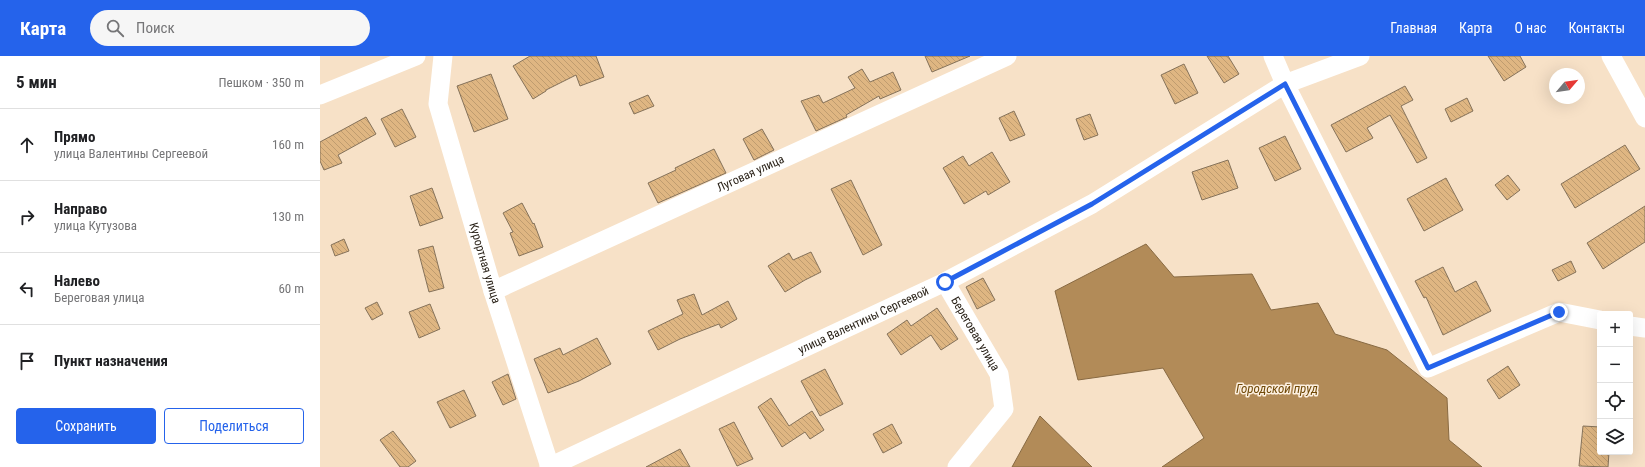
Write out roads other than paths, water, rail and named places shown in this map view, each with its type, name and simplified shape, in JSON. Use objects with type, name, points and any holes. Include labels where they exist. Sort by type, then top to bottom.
[{"type":"street","points":[[320,95],[416,56]]},
{"type":"street","name":"Курортная улица","points":[[443,56],[438,104],[493,291],[550,467]]},
{"type":"street","name":"Луговая улица","points":[[493,291],[1007,56]]},
{"type":"street","points":[[1273,56],[1285,84],[1428,368],[1559,312],[1597,319]]},
{"type":"street","name":"улица Валентины Сергеевой","points":[[550,467],[945,282],[1092,204],[1285,84],[1360,56]]},
{"type":"street","points":[[1611,56],[1645,118]]},
{"type":"street","name":"Береговая улица","points":[[945,282],[999,374],[1004,409],[957,467]]},
{"type":"street","points":[[1633,326],[1645,328]]},
{"type":"water","name":"Городской пруд","points":[[1146,244],[1174,277],[1252,274],[1271,310],[1318,303],[1335,334],[1387,350],[1447,398],[1449,440],[1482,467],[1162,467],[1204,438],[1163,368],[1078,380],[1055,291]]},
{"type":"water","points":[[1040,416],[1092,467],[1012,467]]}]
